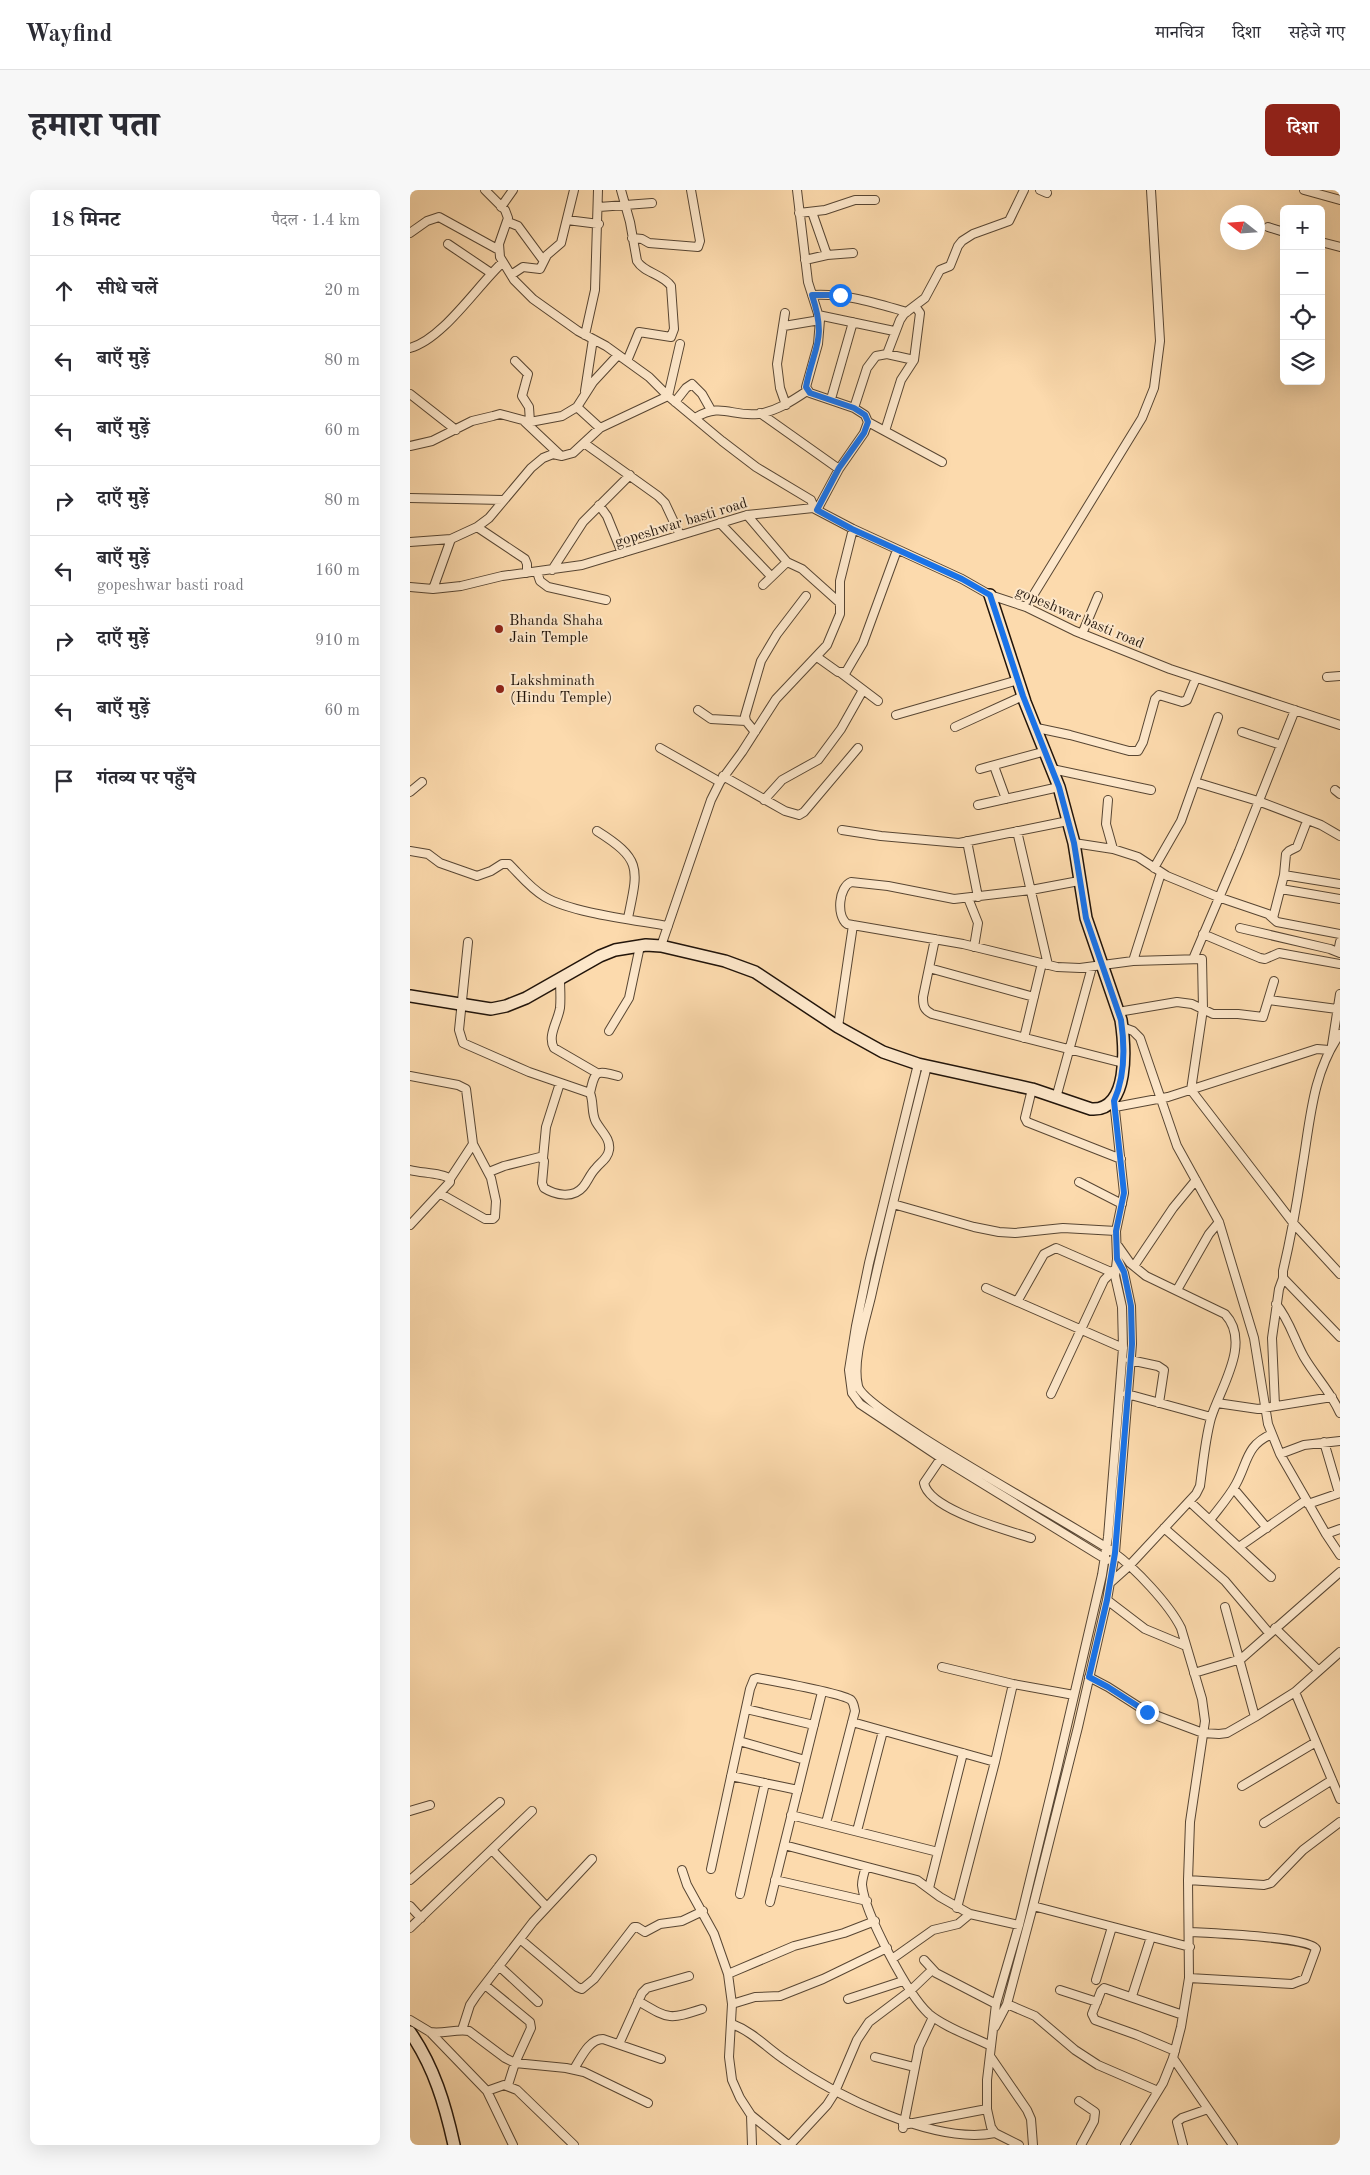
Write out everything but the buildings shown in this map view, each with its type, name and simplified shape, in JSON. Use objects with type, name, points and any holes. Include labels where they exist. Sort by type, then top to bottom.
[{"type":"street","points":[[501,207],[513,190]]},
{"type":"street","points":[[511,275],[523,267],[540,269],[543,260],[561,243],[574,190]]},
{"type":"street","points":[[585,335],[595,290],[599,224],[598,190]]},
{"type":"street","points":[[620,190],[626,206],[638,264],[668,281],[671,286],[674,329],[671,337],[639,332],[627,362]]},
{"type":"street","points":[[632,238],[642,239],[649,243],[698,247],[700,241],[691,190]]},
{"type":"street","points":[[797,190],[805,260],[819,318],[818,344],[807,383],[807,391]]},
{"type":"street","points":[[887,354],[894,331],[907,312],[925,298],[940,270],[950,266],[962,241],[973,234],[1009,221],[1024,190]]},
{"type":"street","points":[[1026,607],[1142,418],[1154,388],[1160,341],[1151,190]]},
{"type":"street","points":[[1304,190],[1340,200]]},
{"type":"street","points":[[486,191],[507,214],[508,222],[499,250],[503,262],[511,275],[533,299],[649,377],[675,402],[756,467],[810,500],[815,509]]},
{"type":"street","points":[[799,213],[825,210],[855,200],[875,200]]},
{"type":"street","points":[[599,207],[652,203]]},
{"type":"street","points":[[812,212],[827,255]]},
{"type":"street","points":[[410,233],[428,221],[439,217],[499,250]]},
{"type":"street","points":[[567,220],[599,224]]},
{"type":"street","points":[[508,222],[518,226],[543,260]]},
{"type":"street","points":[[1268,227],[1280,231]]},
{"type":"street","points":[[1325,243],[1340,247]]},
{"type":"street","points":[[448,244],[492,272]]},
{"type":"street","points":[[805,260],[827,255],[854,253]]},
{"type":"street","points":[[410,348],[421,345],[462,308],[492,272],[503,262]]},
{"type":"street","points":[[812,295],[850,296],[907,312]]},
{"type":"street","points":[[885,431],[901,380],[914,360],[920,313],[915,306]]},
{"type":"street","points":[[785,313],[777,364],[780,388],[786,405]]},
{"type":"street","points":[[784,326],[819,318],[853,322],[894,331]]},
{"type":"street","points":[[831,399],[853,322]]},
{"type":"street","points":[[584,396],[593,339]]},
{"type":"street","points":[[668,396],[680,344]]},
{"type":"street","points":[[854,408],[870,362],[881,354],[914,360]]},
{"type":"street","points":[[410,446],[432,441],[472,421],[500,414],[528,422],[562,416],[576,408],[596,377],[618,355]]},
{"type":"street","points":[[515,362],[528,374],[522,396],[529,407],[528,422],[562,456]]},
{"type":"street","points":[[675,402],[686,388],[692,384],[702,394],[711,410]]},
{"type":"street","points":[[807,391],[854,408],[865,415],[868,422],[942,462]]},
{"type":"street","points":[[695,418],[711,410],[760,413],[786,405],[807,391]]},
{"type":"street","points":[[410,394],[456,430]]},
{"type":"street","points":[[410,542],[451,539],[477,527],[488,518],[537,462],[548,455],[562,456],[573,453],[600,428],[668,396]]},
{"type":"street","points":[[576,408],[600,428]]},
{"type":"street","points":[[760,413],[839,468]]},
{"type":"street","points":[[815,509],[839,468],[864,433],[868,422]]},
{"type":"street","points":[[584,443],[650,489],[665,503],[680,535]]},
{"type":"street","points":[[552,570],[583,522],[630,475]]},
{"type":"street","points":[[410,498],[504,500]]},
{"type":"street","points":[[599,505],[608,516],[622,553]]},
{"type":"street","name":"gopeshwar basti road","points":[[410,589],[462,586],[502,576],[582,565],[747,515],[815,509],[852,529],[962,579],[990,595],[1026,607],[1082,634],[1196,678],[1339,726]]},
{"type":"street","points":[[747,515],[787,562],[802,569],[840,602]]},
{"type":"street","points":[[720,523],[769,574]]},
{"type":"street","points":[[477,527],[524,559],[528,564],[527,573]]},
{"type":"street","points":[[661,946],[711,800],[721,779],[776,699],[817,657],[832,635],[840,614],[840,581],[852,529]]},
{"type":"street","points":[[433,589],[451,539]]},
{"type":"street","points":[[841,673],[846,672],[863,643],[897,550]]},
{"type":"street","points":[[763,585],[787,562]]},
{"type":"street","points":[[537,572],[540,581],[548,587],[606,600]]},
{"type":"street","points":[[990,595],[1023,696],[1059,787],[1074,843],[1079,881],[1096,966],[1118,1012],[1122,1026],[1123,1063],[1114,1104],[1124,1193],[1116,1231],[1117,1259],[1114,1270],[1123,1324],[1123,1348],[1107,1548],[1019,1926],[996,2004],[987,2080],[988,2121],[996,2133],[1019,2145]]},
{"type":"street","points":[[755,732],[746,722],[745,716],[761,661],[776,634],[806,596]]},
{"type":"street","points":[[1082,634],[1098,596]]},
{"type":"street","points":[[817,657],[878,701]]},
{"type":"street","points":[[1327,677],[1340,676]]},
{"type":"street","points":[[1037,728],[1129,751],[1138,751],[1143,742],[1155,698],[1163,695],[1182,702],[1187,700],[1196,678]]},
{"type":"street","points":[[896,715],[1018,680]]},
{"type":"street","points":[[764,800],[782,780],[818,760],[841,729],[863,690]]},
{"type":"street","points":[[955,727],[1023,696]]},
{"type":"street","points":[[698,710],[711,718],[746,722]]},
{"type":"street","points":[[1193,959],[1294,710]]},
{"type":"street","points":[[1154,868],[1181,821],[1218,717]]},
{"type":"street","points":[[1242,732],[1281,745]]},
{"type":"street","points":[[660,748],[785,811],[799,815],[804,812],[858,748]]},
{"type":"street","points":[[980,769],[1046,751]]},
{"type":"street","points":[[994,766],[1006,799]]},
{"type":"street","points":[[1052,769],[1150,790]]},
{"type":"street","points":[[410,792],[422,782]]},
{"type":"street","points":[[1195,782],[1258,802],[1340,836]]},
{"type":"street","points":[[978,805],[1059,787]]},
{"type":"street","points":[[1108,800],[1106,824],[1113,849]]},
{"type":"street","points":[[842,830],[940,842],[967,841],[1068,821]]},
{"type":"street","points":[[1273,918],[1284,875],[1286,854],[1297,848],[1307,821]]},
{"type":"street","points":[[598,830],[620,845],[627,853],[634,867],[636,881],[628,918]]},
{"type":"street","points":[[1017,831],[1031,890],[1045,964],[1034,997],[1024,1038]]},
{"type":"street","points":[[967,841],[978,897]]},
{"type":"street","points":[[1074,843],[1113,849],[1138,857],[1162,873],[1218,897],[1268,914],[1280,924],[1340,934]]},
{"type":"street","points":[[410,851],[428,854],[440,863],[477,876],[491,871],[502,864],[509,864],[535,890],[558,904],[668,926]]},
{"type":"street","points":[[1133,961],[1162,873]]},
{"type":"street","points":[[1284,875],[1340,884]]},
{"type":"street","points":[[1079,881],[1031,890],[968,898],[954,898],[888,886],[851,882],[846,884],[843,889],[841,917],[847,924],[935,939],[1069,968],[1133,961],[1199,959],[1203,962],[1204,1009],[1191,1090],[1294,1224],[1340,1274]]},
{"type":"street","points":[[1281,889],[1340,899]]},
{"type":"street","points":[[968,898],[978,923],[974,947]]},
{"type":"street","points":[[838,1027],[853,925]]},
{"type":"street","points":[[1240,928],[1339,952],[1340,942]]},
{"type":"street","points":[[1203,934],[1260,958],[1265,959],[1279,953],[1340,964]]},
{"type":"street","points":[[935,939],[923,997],[923,1005],[926,1011],[1123,1063]]},
{"type":"street","points":[[468,942],[460,1030],[463,1043],[560,1083],[590,1092]]},
{"type":"street","points":[[608,1032],[629,998],[640,946]]},
{"type":"street","points":[[410,996],[462,1006],[491,1009],[506,1006],[526,998],[615,950],[640,946],[661,946],[724,961],[755,972],[838,1027],[883,1052],[923,1065],[1032,1089],[1098,1110],[1114,1104],[1160,1099],[1331,1047]]},
{"type":"street","points":[[1056,1098],[1069,1048],[1096,966]]},
{"type":"street","points":[[929,968],[1034,997]]},
{"type":"street","points":[[560,979],[560,1010],[551,1038],[552,1043],[554,1048],[597,1073]]},
{"type":"street","points":[[1118,1012],[1177,1002],[1192,1004],[1213,1014],[1238,1014],[1259,1018],[1265,1014],[1274,981]]},
{"type":"street","points":[[1331,1047],[1340,994]]},
{"type":"street","points":[[1269,1000],[1337,1008]]},
{"type":"street","points":[[1122,1026],[1137,1033],[1140,1038],[1177,1146],[1219,1222],[1254,1338],[1264,1408],[1280,1454],[1340,1555]]},
{"type":"street","points":[[1275,1406],[1272,1338],[1276,1304],[1294,1224],[1313,1102],[1323,1064],[1340,1034]]},
{"type":"street","points":[[923,1065],[859,1351],[858,1388],[862,1394],[904,1424],[982,1474],[1115,1553],[1129,1566],[1175,1616],[1186,1646],[1205,1712],[1190,1822],[1188,1880],[1189,1978],[1183,2015],[1174,2054],[1158,2091],[1125,2145]]},
{"type":"street","points":[[923,1065],[869,1263],[849,1370],[852,1393],[860,1404],[941,1458],[1113,1564]]},
{"type":"street","points":[[560,1083],[546,1127],[542,1183],[544,1188],[564,1195],[575,1194],[582,1189],[590,1175],[607,1156],[610,1148],[593,1114],[590,1092],[594,1076],[600,1071],[618,1076]]},
{"type":"street","points":[[410,1076],[458,1085],[466,1089],[473,1144],[489,1172],[496,1201],[495,1217],[493,1219],[486,1219],[441,1194]]},
{"type":"street","points":[[1032,1089],[1025,1118],[1027,1122],[1121,1159]]},
{"type":"street","points":[[410,1225],[448,1186],[450,1179],[473,1144]]},
{"type":"street","points":[[489,1172],[536,1158],[543,1158]]},
{"type":"street","points":[[410,1170],[445,1175],[450,1179]]},
{"type":"street","points":[[1134,1266],[1173,1208],[1196,1180]]},
{"type":"street","points":[[1079,1182],[1122,1204]]},
{"type":"street","points":[[892,1204],[999,1232],[1033,1232],[1063,1228],[1116,1231]]},
{"type":"street","points":[[1177,1290],[1209,1234],[1219,1222]]},
{"type":"street","points":[[1110,1584],[1190,1502],[1200,1486],[1211,1417],[1232,1365],[1235,1335],[1233,1325],[1225,1314],[1215,1307],[1146,1276],[1134,1266],[1117,1245]]},
{"type":"street","points":[[1018,1300],[1044,1254],[1051,1249],[1056,1248],[1114,1270]]},
{"type":"street","points":[[992,2034],[1006,2004],[1033,1906],[1107,1600],[1115,1553],[1130,1360],[1131,1306],[1124,1272],[1117,1259]]},
{"type":"street","points":[[1051,1394],[1104,1280],[1114,1270]]},
{"type":"street","points":[[1283,1278],[1340,1337]]},
{"type":"street","points":[[986,1288],[1018,1300],[1123,1348]]},
{"type":"street","points":[[1276,1304],[1285,1316],[1304,1357],[1339,1408]]},
{"type":"street","points":[[1130,1360],[1158,1366],[1164,1370],[1159,1403]]},
{"type":"street","points":[[1127,1394],[1211,1417]]},
{"type":"street","points":[[1217,1403],[1250,1409],[1332,1397]]},
{"type":"street","points":[[1210,1520],[1234,1489],[1254,1446],[1261,1439],[1272,1434]]},
{"type":"street","points":[[1280,1454],[1304,1445],[1340,1441]]},
{"type":"street","points":[[1239,1547],[1307,1502],[1340,1493],[1324,1442]]},
{"type":"street","points":[[941,1458],[924,1483],[928,1494],[955,1511],[1031,1538]]},
{"type":"street","points":[[1234,1489],[1267,1528]]},
{"type":"street","points":[[1190,1502],[1271,1577]]},
{"type":"street","points":[[1164,1528],[1225,1581],[1272,1630],[1318,1670]]},
{"type":"street","points":[[1326,1534],[1340,1528]]},
{"type":"street","points":[[1194,1674],[1241,1659],[1340,1572]]},
{"type":"street","points":[[1107,1600],[1146,1629],[1186,1646]]},
{"type":"street","points":[[1225,1607],[1241,1659],[1255,1717]]},
{"type":"street","points":[[1089,1677],[1147,1712],[1203,1733],[1219,1734],[1227,1733],[1295,1692],[1340,1652]]},
{"type":"street","points":[[942,1667],[1074,1696]]},
{"type":"street","points":[[711,1869],[752,1681],[757,1678],[850,1699],[853,1704],[855,1711],[826,1823]]},
{"type":"street","points":[[957,1908],[1013,1684]]},
{"type":"street","points":[[770,1902],[822,1692]]},
{"type":"street","points":[[1295,1692],[1340,1799]]},
{"type":"street","points":[[746,1709],[814,1725]]},
{"type":"street","points":[[852,1722],[995,1762]]},
{"type":"street","points":[[857,1831],[883,1731]]},
{"type":"street","points":[[739,1741],[805,1760]]},
{"type":"street","points":[[1242,1786],[1316,1742]]},
{"type":"street","points":[[929,1888],[963,1754]]},
{"type":"street","points":[[731,1776],[798,1790]]},
{"type":"street","points":[[1264,1823],[1332,1780]]},
{"type":"street","points":[[740,1894],[765,1783]]},
{"type":"street","points":[[410,1880],[500,1802]]},
{"type":"street","points":[[410,1811],[430,1805]]},
{"type":"street","points":[[410,1928],[532,1811]]},
{"type":"street","points":[[791,1815],[938,1852]]},
{"type":"street","points":[[1188,1880],[1264,1885],[1271,1883],[1303,1850],[1340,1822]]},
{"type":"street","points":[[784,1846],[917,1880],[957,1908],[970,1914],[1019,1926]]},
{"type":"street","points":[[492,1850],[547,1907]]},
{"type":"street","points":[[462,2030],[470,2005],[485,1985],[547,1907],[592,1859]]},
{"type":"street","points":[[866,1867],[862,1886],[875,1921],[903,1981],[933,2017],[991,2046]]},
{"type":"street","points":[[682,1870],[687,1885],[714,1934],[728,1974],[732,2004],[729,2057],[732,2080],[740,2098],[751,2114],[789,2145],[827,2105],[834,2094],[857,2040],[866,2026],[910,1991],[932,1970]]},
{"type":"street","points":[[775,1880],[867,1901]]},
{"type":"street","points":[[410,1906],[421,1918]]},
{"type":"street","points":[[1033,1906],[1190,1947]]},
{"type":"street","points":[[520,1939],[571,1983],[582,1989],[594,1979],[634,1927],[644,1932],[660,1924],[682,1921],[703,1911]]},
{"type":"street","points":[[892,1959],[933,1930],[958,1924],[970,1914]]},
{"type":"street","points":[[728,1974],[794,1946],[844,1933],[875,1921]]},
{"type":"street","points":[[1096,1980],[1112,1927]]},
{"type":"street","points":[[1189,1978],[1300,1983],[1305,1979],[1316,1949],[1312,1944],[1290,1940],[1190,1932]]},
{"type":"street","points":[[1132,1996],[1151,1937]]},
{"type":"street","points":[[732,2004],[755,1997],[780,1996],[823,1979],[887,1948]]},
{"type":"street","points":[[924,1960],[932,1970],[996,2004]]},
{"type":"street","points":[[500,1966],[538,2002]]},
{"type":"street","points":[[618,2044],[642,1993],[652,1985],[689,1976]]},
{"type":"street","points":[[848,1999],[903,1981]]},
{"type":"street","points":[[485,1985],[530,2022],[530,2034],[514,2063],[508,2085]]},
{"type":"street","points":[[1183,2015],[1104,1988],[1092,2014],[1094,2020],[1137,2035],[1174,2054],[1233,2145]]},
{"type":"street","points":[[1060,1990],[1097,2002]]},
{"type":"street","points":[[638,2001],[668,2017],[675,2017],[702,2009]]},
{"type":"street","points":[[1006,2004],[1035,2016],[1075,2050],[1098,2065],[1158,2091]]},
{"type":"street","points":[[903,2127],[919,2047],[933,2017]]},
{"type":"street","points":[[410,2020],[430,2032],[487,2091],[513,2145]]},
{"type":"street","points":[[732,2024],[749,2032],[783,2059],[834,2094],[921,2135]]},
{"type":"street","points":[[430,2032],[447,2033],[462,2030],[475,2035],[514,2063],[574,2069],[648,2103]]},
{"type":"street","points":[[410,2032],[423,2051],[438,2084],[454,2145]]},
{"type":"street","points":[[574,2069],[591,2043],[596,2039],[618,2044],[661,2059]]},
{"type":"street","points":[[990,2056],[1028,2110],[1031,2119],[1033,2145]]},
{"type":"street","points":[[874,2057],[914,2067]]},
{"type":"street","points":[[487,2091],[508,2085],[517,2090],[574,2145]]},
{"type":"street","points":[[1079,2101],[1095,2112],[1094,2121],[1081,2145]]},
{"type":"street","points":[[1183,2145],[1177,2122],[1182,2118],[1208,2109]]},
{"type":"street","points":[[903,2127],[987,2110]]},
{"type":"street","points":[[751,2114],[752,2145]]},
{"type":"street","points":[[930,2138],[981,2139],[996,2133]]},
{"type":"place","name":"Bhanda Shaha Jain Temple","points":[[499,629]]},
{"type":"place","name":"Lakshminath (Hindu Temple)","points":[[500,689]]},
{"type":"route","points":[[840,295],[812,295],[820,320],[820,332],[806,387],[810,393],[860,411],[865,415],[868,422],[864,433],[839,468],[817,510],[852,529],[878,539],[897,550],[962,579],[990,595],[1023,696],[1059,787],[1074,843],[1086,918],[1095,950],[1121,1020],[1124,1036],[1123,1063],[1118,1091],[1114,1101],[1124,1193],[1116,1231],[1117,1259],[1124,1272],[1131,1306],[1132,1344],[1115,1553],[1107,1600],[1089,1677],[1147,1712]]}]
